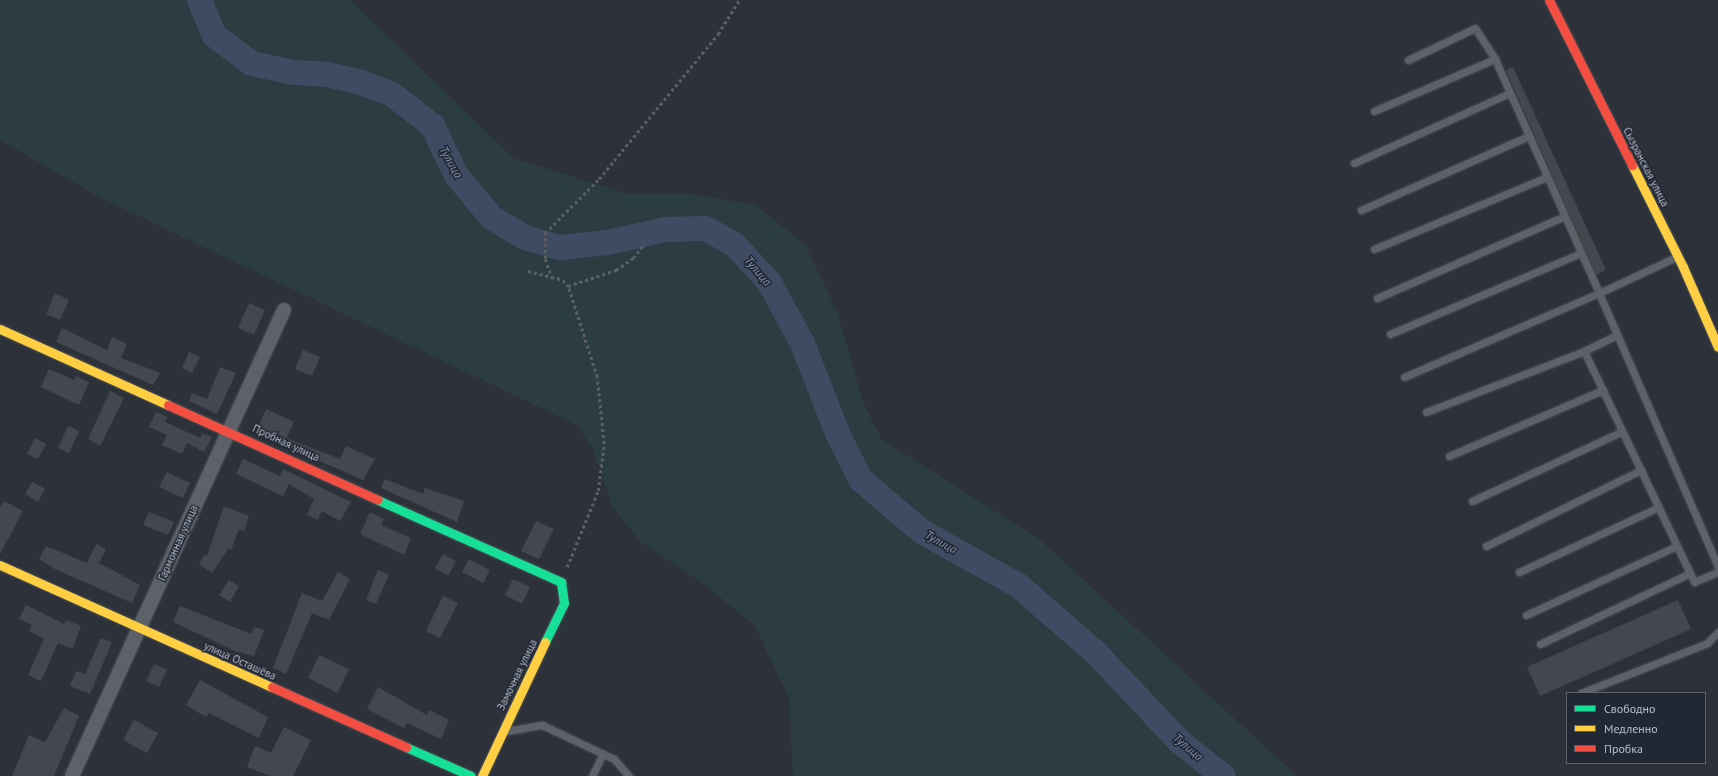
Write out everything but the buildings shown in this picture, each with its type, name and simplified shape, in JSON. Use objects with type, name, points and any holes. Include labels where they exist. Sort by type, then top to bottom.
[{"type":"street","name":"Сызранская улица","points":[[1549,0],[1678,256],[1718,347]]},
{"type":"street","name":"Гармонная улица","points":[[72,776],[284,310]]},
{"type":"street","name":"Пробная улица","points":[[0,328],[229,430],[561,582]]},
{"type":"street","name":"улица Осташёва","points":[[0,565],[139,629],[471,776]]},
{"type":"street","name":"Замочная улица","points":[[482,776],[564,603],[561,582]]},
{"type":"lane","points":[[1408,60],[1475,28],[1494,59],[1599,293],[1718,567]]},
{"type":"lane","points":[[1374,111],[1494,59]]},
{"type":"lane","points":[[1354,163],[1510,93]]},
{"type":"lane","points":[[1361,210],[1529,136]]},
{"type":"lane","points":[[1374,249],[1547,177]]},
{"type":"lane","points":[[1377,298],[1565,216]]},
{"type":"lane","points":[[1390,334],[1581,253]]},
{"type":"lane","points":[[1404,377],[1599,293],[1678,256]]},
{"type":"lane","points":[[1426,412],[1584,351],[1617,335]]},
{"type":"lane","points":[[1584,351],[1694,582],[1718,572]]},
{"type":"lane","points":[[1449,456],[1603,390]]},
{"type":"lane","points":[[1472,501],[1622,431]]},
{"type":"lane","points":[[1486,546],[1641,470]]},
{"type":"lane","points":[[1519,572],[1659,507]]},
{"type":"lane","points":[[1526,615],[1677,546]]},
{"type":"lane","points":[[1540,644],[1690,573]]},
{"type":"lane","points":[[1584,692],[1707,643],[1718,632]]},
{"type":"lane","points":[[503,732],[542,725],[614,759],[629,776]]},
{"type":"lane","points":[[592,776],[603,753]]},
{"type":"path","points":[[552,279],[545,259],[545,233],[599,179],[718,34],[739,0]]},
{"type":"path","points":[[568,286],[616,270],[633,258],[645,243]]},
{"type":"path","points":[[528,271],[552,279],[563,280],[568,286],[597,376],[604,444],[598,491],[561,582]]},
{"type":"shaded area","points":[[0,0],[350,0],[513,158],[628,194],[686,193],[756,205],[806,246],[838,314],[863,402],[881,439],[1039,539],[1297,776],[793,776],[789,698],[754,625],[708,587],[641,542],[612,506],[593,449],[577,425],[103,199],[0,140]]},
{"type":"waterway","name":"Тулица","points":[[199,0],[214,35],[251,63],[293,72],[327,74],[358,81],[392,94],[432,125],[456,175],[491,217],[524,237],[560,247],[607,242],[665,229],[705,228],[734,244],[769,282],[802,343],[837,433],[860,479],[921,531],[1018,585],[1097,654],[1179,741],[1223,776]]},
{"type":"traffic: fast","points":[[378,500],[561,582],[564,603],[545,642]]},
{"type":"traffic: fast","points":[[406,747],[471,776]]},
{"type":"traffic: slow","points":[[1632,165],[1683,267],[1718,347]]},
{"type":"traffic: slow","points":[[0,329],[168,405]]},
{"type":"traffic: slow","points":[[0,565],[272,687]]},
{"type":"traffic: slow","points":[[482,776],[545,642]]},
{"type":"traffic: jam","points":[[1549,0],[1632,165]]},
{"type":"traffic: jam","points":[[168,405],[378,500]]},
{"type":"traffic: jam","points":[[272,687],[406,747]]}]
